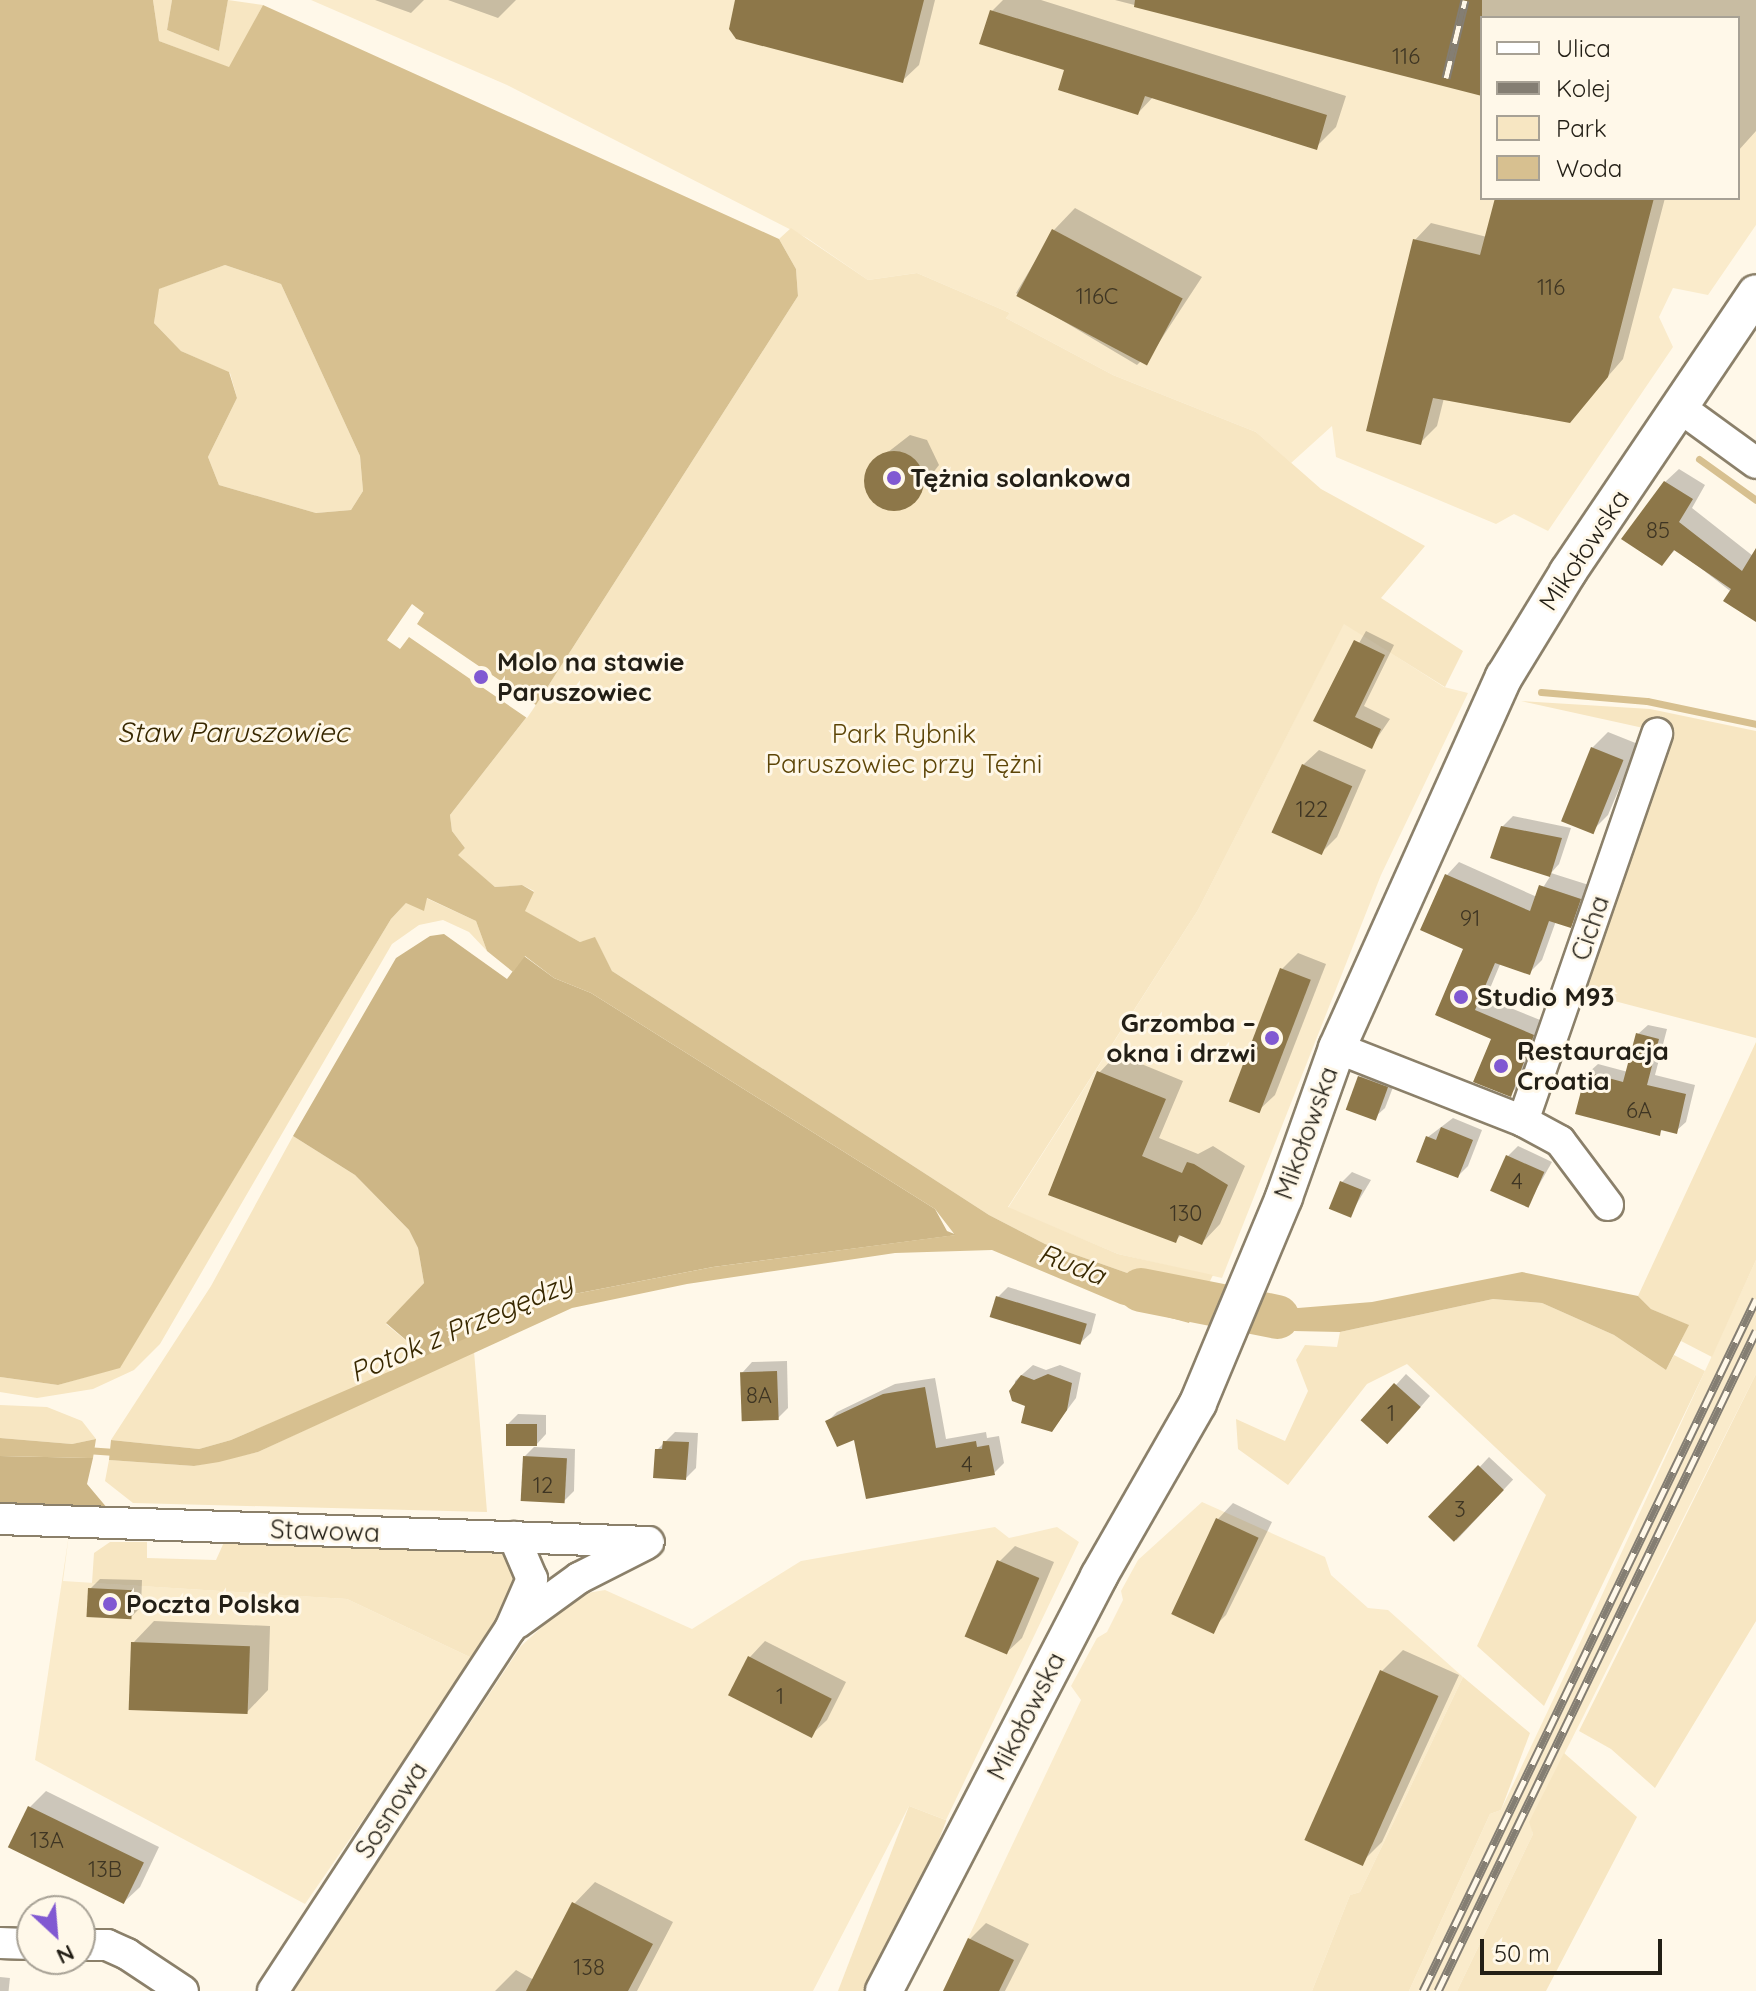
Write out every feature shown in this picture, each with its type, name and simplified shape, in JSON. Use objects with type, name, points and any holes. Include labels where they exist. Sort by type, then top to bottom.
[{"type":"main road","name":"Mikołowska","points":[[884,1991],[1222,1349],[1337,1048],[1504,677],[1756,293]]},
{"type":"street","points":[[1679,407],[1756,463]]},
{"type":"street","name":"Cicha","points":[[1523,1121],[1657,734]]},
{"type":"street","points":[[1337,1048],[1523,1121],[1560,1141],[1608,1205]]},
{"type":"street","name":"Stawowa","points":[[0,1519],[649,1542],[538,1594]]},
{"type":"street","points":[[514,1537],[530,1566],[538,1594]]},
{"type":"street","name":"Sosnowa","points":[[273,1991],[510,1629],[538,1594],[568,1539]]},
{"type":"street","points":[[96,1945],[107,1945],[127,1954],[183,1991]]},
{"type":"shaded area","points":[[311,0],[1756,0],[1756,225],[1708,295],[1673,288],[1659,317],[1673,347],[1548,531],[1514,514],[1496,524],[1336,457],[1332,426],[1291,463],[1256,432],[1113,375],[1006,318],[1010,313],[917,273],[868,280],[807,238],[507,85]]},
{"type":"shaded area","points":[[1344,623],[1444,687],[1468,693],[1381,875],[1222,1278],[1118,1254],[1008,1208],[1198,910]]},
{"type":"shaded area","points":[[444,934],[507,979],[524,956],[554,978],[591,993],[935,1209],[947,1231],[957,1235],[713,1267],[564,1296],[426,1357],[386,1323],[424,1283],[418,1248],[409,1230],[355,1175],[293,1136],[396,958],[430,936]]},
{"type":"shaded area","points":[[1756,1260],[1756,1374],[1530,1822],[1533,1834],[1457,1991],[1409,1991],[1490,1814],[1501,1810]]},
{"type":"shaded area","points":[[0,1456],[93,1458],[87,1484],[113,1515],[0,1507]]},
{"type":"shaded area","points":[[1202,1502],[1325,1557],[1331,1575],[1368,1608],[1388,1610],[1463,1677],[1360,1892],[1350,1895],[1312,1991],[943,1991],[1081,1700],[1071,1686],[1097,1638],[1107,1632],[1123,1600],[1121,1591],[1138,1560]]},
{"type":"shaded area","points":[[995,1527],[1009,1538],[1057,1527],[1079,1542],[946,1820],[909,1806],[813,1991],[293,1991],[521,1646],[565,1606],[587,1593],[605,1590],[692,1629],[801,1561]]},
{"type":"shaded area","points":[[69,1534],[63,1581],[347,1599],[474,1659],[305,1904],[35,1760]]},
{"type":"green space","points":[[153,0],[172,0],[167,30],[219,51],[228,0],[263,5],[230,68],[159,41]]},
{"type":"green space","name":"Park Rybnik Paruszowiec przy Tężni","points":[[791,228],[868,280],[917,273],[1010,313],[1006,318],[1113,375],[1256,432],[1321,489],[1425,546],[1381,598],[1463,651],[1445,687],[1344,624],[1198,910],[1008,1207],[1118,1254],[1213,1275],[1201,1299],[1045,1244],[989,1215],[612,971],[595,938],[580,942],[524,911],[534,891],[522,885],[495,887],[457,855],[465,848],[452,831],[450,815],[536,705],[798,296],[796,269],[779,239]]},
{"type":"green space","points":[[225,265],[281,284],[360,456],[363,491],[351,510],[316,513],[219,485],[208,457],[237,398],[230,373],[181,351],[154,323],[158,289]]},
{"type":"green space","points":[[1521,701],[1650,709],[1756,731],[1756,1038],[1576,991],[1648,729]]},
{"type":"green space","points":[[426,898],[476,921],[487,951],[469,932],[443,920],[419,925],[392,944],[160,1344],[134,1370],[93,1389],[37,1398],[0,1392],[0,1377],[58,1385],[120,1367],[391,919],[406,903]]},
{"type":"green space","points":[[1756,1042],[1756,1260],[1712,1357],[1681,1341],[1688,1325],[1651,1309],[1638,1296]]},
{"type":"green space","points":[[293,1136],[355,1175],[409,1230],[418,1248],[424,1283],[386,1324],[426,1357],[231,1440],[199,1449],[111,1440],[211,1286]]},
{"type":"green space","points":[[1493,1299],[1542,1303],[1614,1335],[1666,1370],[1674,1355],[1705,1371],[1544,1706],[1477,1646],[1546,1495],[1407,1364],[1367,1384],[1288,1485],[1238,1449],[1236,1419],[1285,1441],[1308,1391],[1296,1360],[1305,1345],[1337,1347],[1340,1332]]},
{"type":"green space","points":[[474,1351],[487,1512],[133,1503],[105,1481],[109,1460],[194,1466],[258,1452]]},
{"type":"green space","points":[[1756,1374],[1756,1621],[1655,1788],[1611,1749],[1579,1731]]},
{"type":"green space","points":[[0,1405],[47,1407],[82,1421],[96,1439],[72,1444],[0,1438]]},
{"type":"green space","points":[[225,1540],[500,1550],[512,1558],[520,1587],[474,1659],[347,1599],[92,1583],[94,1553],[110,1542],[147,1542],[147,1558],[216,1560]]},
{"type":"green space","points":[[1463,1677],[1530,1733],[1501,1810],[1490,1814],[1409,1991],[1312,1991],[1350,1895],[1360,1892]]},
{"type":"green space","points":[[1564,1753],[1637,1817],[1546,1991],[1457,1991],[1533,1834],[1529,1822]]},
{"type":"green space","points":[[909,1806],[946,1820],[881,1991],[838,1991]]},
{"type":"water","name":"Staw Paruszowiec","points":[[0,0],[153,0],[159,41],[229,67],[263,5],[779,239],[796,269],[798,296],[536,705],[450,815],[452,831],[465,848],[458,855],[495,887],[522,885],[534,892],[525,911],[580,942],[595,937],[612,971],[989,1215],[1045,1244],[1201,1299],[1189,1323],[1120,1304],[992,1250],[895,1253],[687,1284],[572,1308],[258,1452],[194,1466],[109,1460],[111,1440],[199,1449],[231,1440],[564,1296],[713,1267],[955,1235],[935,1209],[591,993],[554,978],[525,956],[513,972],[487,951],[476,921],[427,898],[424,911],[406,903],[391,919],[120,1368],[58,1385],[0,1377]],"holes":[[[225,265],[281,284],[360,456],[363,491],[351,510],[316,513],[219,485],[208,457],[237,398],[229,372],[181,351],[154,323],[159,289]]]},
{"type":"water","points":[[172,0],[228,0],[219,51],[167,30]]},
{"type":"water","points":[[1522,1272],[1638,1296],[1651,1309],[1689,1325],[1666,1370],[1614,1335],[1542,1303],[1493,1299],[1340,1332],[1244,1330],[1256,1303],[1298,1308],[1372,1302]]},
{"type":"water","points":[[0,1438],[72,1444],[96,1439],[93,1458],[88,1458],[0,1456]]},
{"type":"pier","name":"Molo na stawie Paruszowiec","points":[[412,604],[424,613],[417,624],[536,705],[527,718],[409,637],[400,649],[387,640]]},
{"type":"building","points":[[735,0],[924,0],[903,83],[736,39],[729,29]]},
{"type":"building","points":[[1135,0],[1482,0],[1480,95],[1134,7]]},
{"type":"building","points":[[990,10],[1327,115],[1317,150],[1145,96],[1138,115],[1058,90],[1064,70],[979,44]]},
{"type":"building","points":[[1494,200],[1653,200],[1608,377],[1570,423],[1433,398],[1421,445],[1366,431],[1413,239],[1480,255]]},
{"type":"building","points":[[1052,229],[1183,298],[1147,366],[1016,296]]},
{"type":"building","name":"Tężnia solankowa","points":[[894,451],[905,453],[915,460],[922,470],[922,492],[915,502],[905,509],[894,511],[883,509],[873,502],[866,492],[864,481],[866,470],[873,460],[883,453]]},
{"type":"building","points":[[1664,481],[1693,499],[1679,522],[1742,571],[1756,548],[1756,622],[1723,601],[1731,589],[1674,550],[1662,566],[1621,539]]},
{"type":"building","points":[[1354,640],[1385,655],[1355,717],[1381,729],[1372,749],[1313,721]]},
{"type":"building","points":[[1591,747],[1623,760],[1593,834],[1561,821]]},
{"type":"building","points":[[1302,764],[1352,786],[1322,855],[1271,833]]},
{"type":"building","points":[[1501,826],[1562,838],[1550,877],[1490,858]]},
{"type":"building","points":[[1445,874],[1530,911],[1539,885],[1581,899],[1571,928],[1549,921],[1530,975],[1495,963],[1475,1010],[1534,1035],[1511,1097],[1473,1082],[1491,1039],[1435,1015],[1463,949],[1420,930]]},
{"type":"building","points":[[1280,968],[1311,980],[1260,1113],[1229,1102]]},
{"type":"building","points":[[1636,1033],[1659,1039],[1647,1085],[1686,1094],[1677,1134],[1661,1130],[1660,1136],[1575,1114],[1586,1072],[1623,1082]]},
{"type":"building","points":[[1097,1071],[1166,1099],[1142,1156],[1182,1173],[1187,1162],[1194,1164],[1228,1185],[1202,1245],[1179,1235],[1176,1243],[1048,1195]]},
{"type":"building","points":[[1358,1076],[1388,1087],[1376,1121],[1346,1110]]},
{"type":"building","points":[[1441,1127],[1473,1140],[1458,1178],[1416,1162],[1426,1136],[1436,1140]]},
{"type":"building","points":[[1506,1155],[1544,1172],[1529,1208],[1490,1191]]},
{"type":"building","points":[[1340,1181],[1362,1190],[1351,1218],[1329,1209]]},
{"type":"building","points":[[996,1296],[1087,1324],[1080,1345],[990,1317]]},
{"type":"building","points":[[777,1371],[779,1420],[742,1421],[740,1372]]},
{"type":"building","points":[[1048,1374],[1072,1383],[1067,1410],[1052,1432],[1021,1423],[1025,1406],[1012,1401],[1009,1391],[1021,1375],[1034,1380]]},
{"type":"building","points":[[1394,1383],[1421,1407],[1387,1444],[1361,1420]]},
{"type":"building","points":[[925,1387],[936,1448],[976,1441],[977,1447],[989,1445],[995,1475],[866,1499],[854,1440],[837,1447],[825,1421],[883,1394]]},
{"type":"building","points":[[506,1424],[537,1424],[537,1446],[506,1446]]},
{"type":"building","points":[[663,1441],[689,1442],[686,1480],[653,1478],[655,1449],[662,1449]]},
{"type":"building","points":[[523,1456],[567,1458],[565,1503],[521,1501]]},
{"type":"building","points":[[1478,1465],[1504,1490],[1454,1542],[1428,1517]]},
{"type":"building","points":[[1216,1518],[1259,1538],[1214,1634],[1171,1614]]},
{"type":"building","points":[[997,1560],[1039,1578],[1007,1654],[965,1636]]},
{"type":"building","name":"Poczta Polska","points":[[88,1588],[133,1590],[131,1619],[86,1617]]},
{"type":"building","points":[[131,1642],[250,1646],[248,1714],[129,1710]]},
{"type":"building","points":[[748,1656],[832,1699],[812,1738],[728,1695]]},
{"type":"building","points":[[1380,1670],[1438,1696],[1363,1866],[1304,1840]]},
{"type":"building","points":[[28,1806],[144,1863],[124,1904],[8,1847]]},
{"type":"building","points":[[572,1902],[653,1944],[628,1991],[526,1991]]},
{"type":"building","points":[[968,1938],[1014,1960],[999,1991],[943,1991]]},
{"type":"waterway","points":[[1699,459],[1756,500]]},
{"type":"waterway","points":[[1541,692],[1647,701],[1756,724]]},
{"type":"waterway","name":"Ruda","points":[[1141,1290],[1277,1317]]},
{"type":"waterway","name":"Potok z Przegędzy","points":[[86,1450],[118,1452]]},
{"type":"railway","points":[[1446,78],[1465,0]]},
{"type":"railway","points":[[1423,1991],[1756,1299]]},
{"type":"railway","points":[[1438,1991],[1756,1331]]},
{"type":"place","name":"Tężnia solankowa","points":[[894,478]]},
{"type":"place","name":"Molo na stawie Paruszowiec","points":[[481,677]]},
{"type":"place","name":"Studio M93","points":[[1461,997]]},
{"type":"place","name":"Grzomba – okna i drzwi","points":[[1272,1038]]},
{"type":"place","name":"Restauracja Croatia","points":[[1501,1066]]},
{"type":"place","name":"Poczta Polska","points":[[110,1604]]}]
